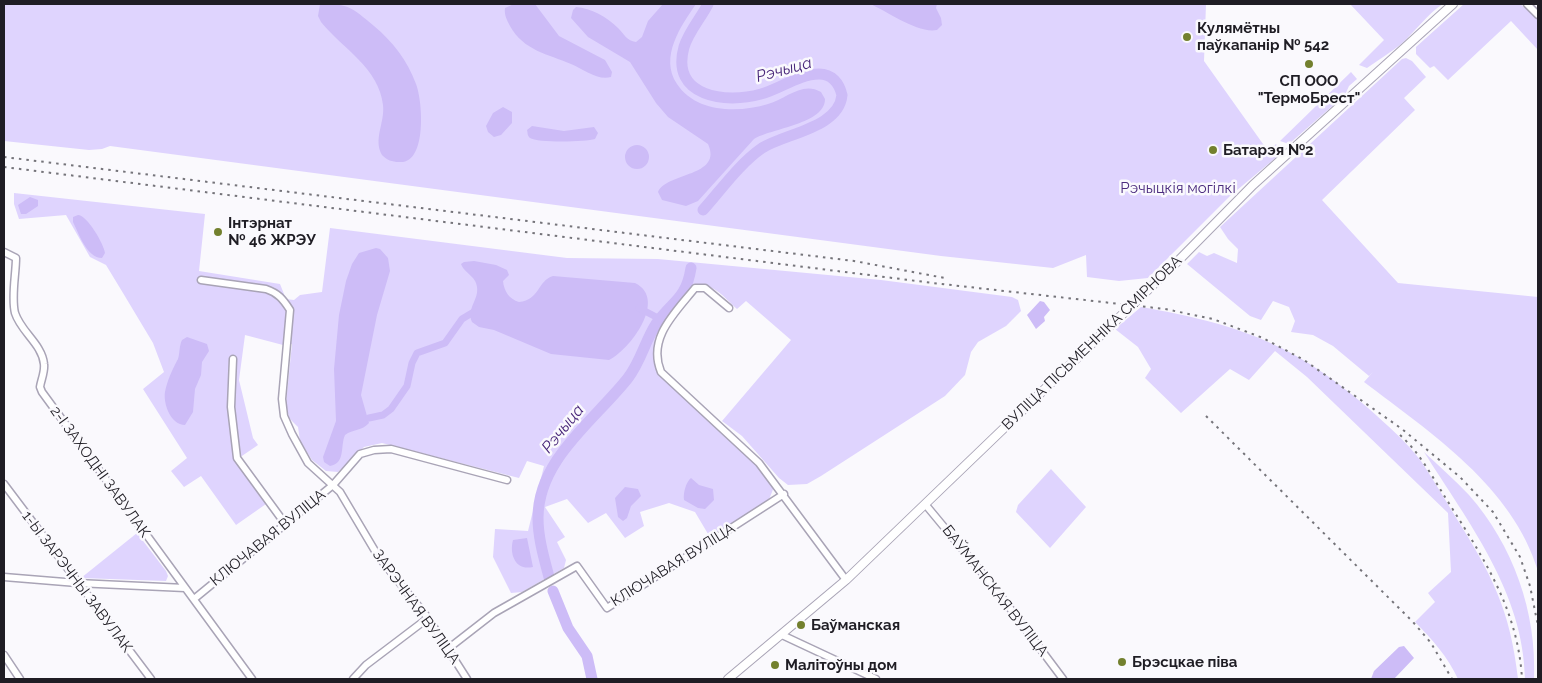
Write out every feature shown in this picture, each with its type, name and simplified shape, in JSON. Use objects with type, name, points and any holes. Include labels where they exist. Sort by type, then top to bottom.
[{"type":"main road","name":"ВУЛІЦА ПІСЬМЕННІКА СМІРНОВА","points":[[728,679],[846,580],[1179,260],[1253,184],[1453,4]]},
{"type":"street","points":[[1527,4],[1538,15]]},
{"type":"street","name":"2-І ЗАХОДНІ ЗАВУЛАК","points":[[4,252],[16,258],[14,310],[18,320],[30,334],[43,360],[44,371],[40,387],[42,392],[252,679]]},
{"type":"street","name":"ЗАРЭЧНАЯ ВУЛІЦА","points":[[201,280],[266,289],[276,292],[283,298],[290,310],[282,399],[284,416],[308,463],[333,485],[353,513],[378,556],[428,618],[449,648],[467,679]]},
{"type":"street","points":[[729,308],[705,288],[694,288],[662,331],[656,358],[661,372],[759,463],[784,494],[846,580]]},
{"type":"street","points":[[233,359],[231,407],[237,458],[286,525]]},
{"type":"street","name":"КЛЮЧАВАЯ ВУЛІЦА","points":[[194,599],[333,485],[360,454],[374,450],[391,449],[507,480]]},
{"type":"street","name":"1-Ы ЗАРЭЧНЫ ЗАВУЛАК","points":[[4,484],[151,679]]},
{"type":"street","name":"КЛЮЧАВАЯ ВУЛІЦА","points":[[449,648],[494,613],[577,566],[607,608],[784,494]]},
{"type":"street","name":"БАЎМАНСКАЯ ВУЛІЦА","points":[[925,504],[997,591],[1063,679]]},
{"type":"street","points":[[4,577],[77,583],[185,588]]},
{"type":"street","points":[[353,679],[366,665],[428,618]]},
{"type":"street","points":[[782,635],[876,679]]},
{"type":"street","points":[[4,655],[20,679]]},
{"type":"green space","name":"Рэчыцкія могілкі","points":[[4,4],[1206,4],[1204,61],[1268,151],[1276,144],[1279,149],[1279,155],[1230,196],[1148,278],[1119,281],[1087,277],[1086,255],[1053,268],[941,256],[110,146],[89,150],[4,141]]},
{"type":"green space","points":[[1350,4],[1443,4],[1400,45],[1367,68],[1359,65],[1384,40]]},
{"type":"green space","points":[[1464,4],[1520,4],[1538,15],[1538,50],[1511,21],[1448,80],[1434,66],[1430,68],[1416,54],[1416,47]]},
{"type":"green space","points":[[1406,58],[1412,61],[1426,77],[1404,98],[1415,110],[1322,200],[1398,283],[1538,297],[1538,571],[1526,541],[1510,513],[1490,488],[1442,442],[1364,382],[1373,372],[1369,376],[1333,346],[1313,335],[1291,332],[1295,321],[1289,307],[1273,301],[1261,320],[1250,316],[1187,264],[1199,252],[1207,256],[1214,253],[1237,263],[1238,249],[1220,227],[1402,59]]},
{"type":"green space","points":[[1351,72],[1357,79],[1349,86],[1345,95],[1289,144],[1280,141]]},
{"type":"green space","points":[[14,193],[205,214],[199,271],[280,284],[286,299],[294,300],[300,295],[322,292],[330,228],[567,258],[658,259],[881,280],[1012,297],[1018,300],[1021,311],[1006,326],[978,342],[971,352],[965,375],[945,396],[807,484],[788,485],[779,478],[742,436],[722,421],[791,340],[746,301],[737,309],[714,289],[698,286],[662,329],[657,340],[656,365],[663,379],[759,468],[774,487],[768,502],[711,539],[695,512],[669,503],[640,512],[644,526],[625,538],[606,513],[588,523],[567,499],[545,507],[565,537],[557,542],[566,560],[564,568],[522,592],[511,593],[493,557],[495,529],[528,531],[544,466],[527,461],[519,478],[382,443],[364,447],[338,472],[326,471],[312,460],[300,441],[298,427],[289,418],[286,403],[292,344],[283,345],[245,335],[239,380],[253,438],[258,445],[236,460],[266,504],[236,525],[201,476],[184,487],[171,471],[187,458],[143,389],[164,372],[153,343],[106,265],[90,257],[66,215],[19,219],[14,204]]},
{"type":"green space","points":[[1141,307],[1236,329],[1263,339],[1289,352],[1315,367],[1341,386],[1403,440],[1421,461],[1489,575],[1510,632],[1518,679],[1458,679],[1439,649],[1415,622],[1435,602],[1428,593],[1451,572],[1448,513],[1307,377],[1275,351],[1249,380],[1230,369],[1181,413],[1145,378],[1151,369],[1138,347],[1115,329]]},
{"type":"green space","points":[[1424,452],[1469,495],[1485,515],[1510,558],[1519,581],[1531,629],[1534,679],[1525,679],[1522,647],[1515,617],[1491,560]]},
{"type":"green space","points":[[1051,469],[1086,507],[1050,548],[1016,512],[1018,505]]},
{"type":"green space","points":[[137,533],[166,571],[168,576],[166,581],[81,578]]},
{"type":"shaded area","points":[[320,4],[344,6],[355,11],[387,38],[399,52],[408,67],[418,93],[421,131],[419,143],[414,154],[408,160],[394,162],[382,155],[379,143],[383,112],[380,92],[375,80],[359,60],[321,22],[318,16]]},
{"type":"shaded area","points":[[514,4],[535,4],[559,36],[605,60],[612,72],[611,77],[606,78],[591,74],[537,51],[522,41],[510,26],[505,15],[505,8]]},
{"type":"shaded area","points":[[663,4],[696,4],[674,42],[670,63],[672,74],[677,84],[685,94],[695,101],[719,108],[744,109],[775,102],[794,92],[807,89],[821,92],[825,99],[823,107],[807,120],[754,139],[698,201],[686,206],[662,200],[658,192],[663,186],[692,173],[708,163],[711,155],[708,144],[668,117],[656,103],[630,62],[588,37],[571,18],[576,7],[593,11],[609,20],[628,39],[636,42],[642,37],[648,21]]},
{"type":"shaded area","points":[[870,4],[937,4],[936,8],[942,25],[937,30],[921,29]]},
{"type":"shaded area","points":[[503,107],[512,112],[512,123],[501,135],[494,137],[488,132],[486,126],[493,113]]},
{"type":"shaded area","points":[[532,126],[564,131],[594,127],[598,133],[595,139],[590,140],[542,141],[534,140],[528,136],[527,130]]},
{"type":"shaded area","points":[[637,145],[642,146],[648,152],[648,162],[642,168],[637,169],[632,168],[626,162],[625,157],[626,152],[632,146]]},
{"type":"shaded area","points":[[30,197],[38,200],[38,206],[26,214],[21,214],[18,205]]},
{"type":"shaded area","points":[[78,215],[86,220],[98,237],[105,253],[102,258],[92,254],[81,239],[73,222],[73,217]]},
{"type":"shaded area","points":[[376,248],[380,249],[388,258],[390,271],[377,315],[361,395],[369,423],[345,435],[342,454],[335,464],[330,466],[324,462],[323,457],[336,421],[334,369],[339,315],[346,281],[352,264],[359,253]]},
{"type":"shaded area","points":[[474,261],[496,265],[507,270],[509,275],[503,281],[508,294],[515,301],[526,301],[531,298],[548,278],[553,276],[635,283],[644,290],[648,300],[647,312],[642,324],[627,346],[609,360],[551,354],[494,330],[479,327],[472,322],[471,309],[477,287],[474,280],[461,264]]},
{"type":"shaded area","points":[[1040,301],[1044,302],[1050,310],[1044,317],[1045,321],[1036,329],[1027,315]]},
{"type":"shaded area","points":[[187,337],[207,344],[209,351],[202,362],[201,375],[195,389],[193,412],[185,425],[176,422],[172,418],[165,402],[165,397],[172,370],[178,359],[181,342]]},
{"type":"shaded area","points":[[691,478],[699,485],[713,489],[714,500],[705,509],[698,508],[684,500],[685,488]]},
{"type":"shaded area","points":[[625,487],[638,489],[641,496],[631,506],[627,518],[623,521],[618,517],[615,498]]},
{"type":"shaded area","points":[[527,538],[533,567],[527,568],[522,567],[515,561],[512,546],[513,540]]},
{"type":"shaded area","points":[[1404,646],[1414,658],[1394,679],[1371,679],[1374,671],[1399,647]]},
{"type":"waterway","name":"Рэчыца","points":[[703,210],[738,169],[754,154],[772,143],[822,122],[832,115],[839,106],[842,95],[834,80],[824,74],[804,76],[768,92],[747,97],[718,97],[704,93],[693,86],[685,77],[682,64],[684,47],[708,4]]},
{"type":"waterway","name":"Рэчыца","points":[[549,577],[538,525],[541,497],[547,477],[571,442],[628,378],[656,324],[682,294],[689,279],[691,268]]},
{"type":"waterway","points":[[639,308],[660,319]]},
{"type":"waterway","points":[[369,418],[383,415],[391,409],[407,386],[412,363],[417,353],[445,343],[462,319],[477,310]]},
{"type":"waterway","name":"Рэчыца","points":[[553,591],[568,628],[587,656],[592,679]]},
{"type":"railway","points":[[4,157],[854,261],[945,278]]},
{"type":"railway","points":[[4,167],[933,283],[1165,309],[1213,319],[1263,338],[1304,360],[1402,429],[1460,477],[1493,512],[1520,557],[1530,586],[1538,626]]},
{"type":"railway","points":[[1206,416],[1413,622],[1431,643],[1452,679]]},
{"type":"railway","points":[[1400,435],[1413,449],[1430,473],[1485,562],[1506,606],[1519,653],[1522,679]]},
{"type":"place","name":"Кулямётны паўкапанір № 542","points":[[1187,37]]},
{"type":"place","name":"СП ООО \"ТермоБрест\"","points":[[1309,64]]},
{"type":"place","name":"Батарэя №2","points":[[1213,150]]},
{"type":"place","name":"Інтэрнат № 46 ЖРЭУ","points":[[218,232]]},
{"type":"place","name":"Баўманская","points":[[801,625]]},
{"type":"place","name":"Брэсцкае піва","points":[[1122,662]]},
{"type":"place","name":"Малітоўны дом","points":[[775,665]]}]
